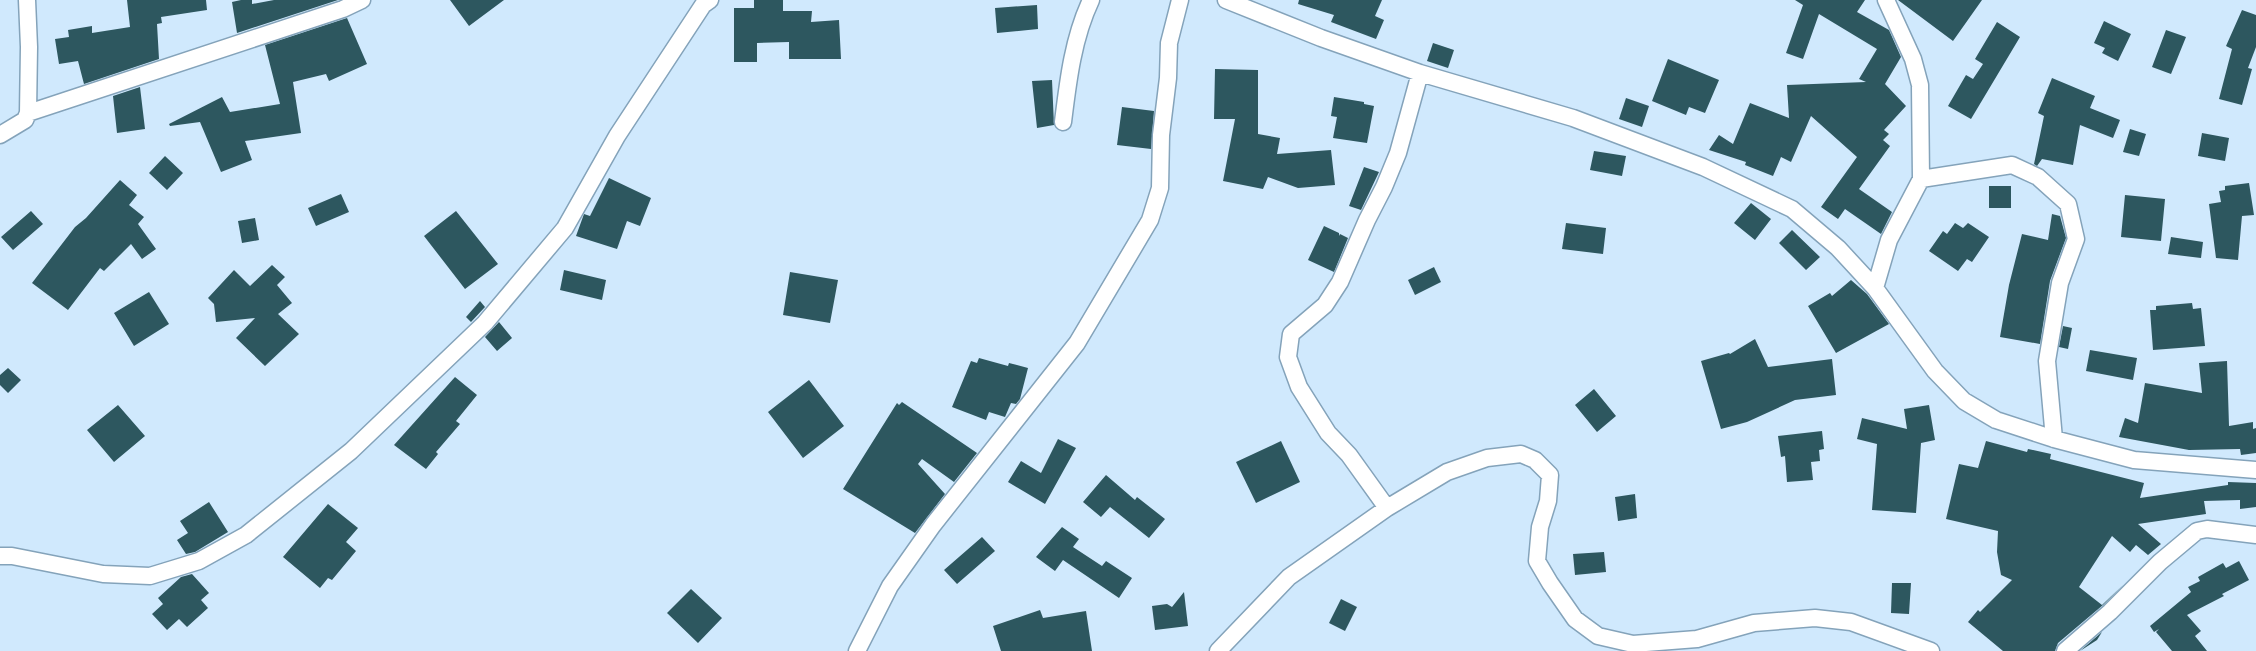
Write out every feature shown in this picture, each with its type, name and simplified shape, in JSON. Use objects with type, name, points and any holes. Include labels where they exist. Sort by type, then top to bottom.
[{"type":"street","points":[[0,135],[25,120],[28,113],[29,47],[27,0]]},
{"type":"street","points":[[28,113],[343,9],[362,0]]},
{"type":"street","points":[[0,556],[12,556],[103,574],[150,576],[199,561],[246,535],[351,451],[485,323],[565,228],[618,136],[658,72],[703,5],[710,0]]},
{"type":"street","points":[[1063,122],[1074,51],[1082,20],[1091,0]]},
{"type":"street","points":[[856,651],[890,586],[933,525],[1077,343],[1150,220],[1160,188],[1169,43],[1180,0]]},
{"type":"street","points":[[1226,0],[1321,38],[1420,72],[1573,118],[1703,168],[1792,209],[1838,248],[1875,288],[1935,371],[1964,402],[1996,420],[2134,460],[2256,470]]},
{"type":"street","points":[[1875,288],[1889,240],[1921,179],[1920,85],[1913,59],[1886,0]]},
{"type":"street","points":[[1387,508],[1349,455],[1328,433],[1299,387],[1288,358],[1291,334],[1325,305],[1340,282],[1363,228],[1384,188],[1398,153],[1420,72]]},
{"type":"street","points":[[1921,179],[2012,166],[2038,176],[2068,204],[2076,239],[2060,283],[2047,361],[2054,438]]},
{"type":"street","points":[[1218,651],[1289,576],[1387,508],[1447,472],[1487,458],[1521,454],[1536,460],[1550,476],[1548,501],[1540,527],[1538,561],[1550,584],[1575,619],[1598,636],[1633,644],[1697,639],[1754,622],[1815,618],[1851,622],[1931,651]]},
{"type":"street","points":[[2065,651],[2110,612],[2160,562],[2197,531],[2207,529],[2256,535]]},
{"type":"building","points":[[127,0],[206,0],[207,10],[161,17],[162,23],[157,24],[159,59],[84,84],[78,61],[59,64],[55,39],[69,37],[68,30],[92,26],[92,33],[130,27]]},
{"type":"building","points":[[252,0],[252,4],[274,0],[338,0],[237,33],[232,2]]},
{"type":"building","points":[[450,0],[504,0],[469,26]]},
{"type":"building","points":[[754,0],[783,0],[783,11],[812,11],[811,22],[839,20],[841,59],[789,59],[789,42],[757,43],[757,62],[734,62],[734,8],[754,8]]},
{"type":"building","points":[[1299,0],[1382,0],[1375,16],[1384,20],[1376,39],[1331,22],[1334,15],[1298,4]]},
{"type":"building","points":[[1795,0],[1865,0],[1857,12],[1889,30],[1901,57],[1885,84],[1906,106],[1884,130],[1889,134],[1883,140],[1890,146],[1859,189],[1892,212],[1881,234],[1845,209],[1838,219],[1821,207],[1857,157],[1811,116],[1791,162],[1781,157],[1773,176],[1745,165],[1746,162],[1709,150],[1719,135],[1733,144],[1750,103],[1789,118],[1787,85],[1866,82],[1859,79],[1877,49],[1819,14],[1803,59],[1786,53],[1803,5]]},
{"type":"building","points":[[1898,0],[1982,0],[1953,41]]},
{"type":"building","points":[[1037,5],[1038,29],[997,33],[995,8]]},
{"type":"building","points":[[2242,10],[2256,15],[2256,47],[2248,68],[2252,69],[2242,105],[2219,99],[2232,49],[2226,46]]},
{"type":"building","points":[[347,18],[367,64],[329,81],[326,74],[293,82],[301,133],[245,141],[252,160],[221,172],[200,122],[170,126],[169,124],[222,97],[230,112],[280,104],[265,45]]},
{"type":"building","points":[[2104,21],[2131,34],[2118,61],[2102,53],[2105,48],[2094,43]]},
{"type":"building","points":[[1997,22],[2020,37],[1971,119],[1948,106],[1966,75],[1973,79],[1983,64],[1975,59]]},
{"type":"building","points":[[2166,30],[2186,37],[2171,74],[2152,67]]},
{"type":"building","points":[[1433,43],[1454,50],[1448,68],[1427,61]]},
{"type":"building","points":[[1668,59],[1719,80],[1705,113],[1689,107],[1686,115],[1652,101]]},
{"type":"building","points":[[1215,69],[1258,70],[1258,134],[1280,138],[1277,154],[1331,150],[1335,185],[1298,188],[1268,177],[1263,189],[1223,181],[1235,119],[1214,119]]},
{"type":"building","points":[[2052,78],[2095,96],[2090,108],[2120,120],[2113,138],[2080,125],[2073,165],[2042,159],[2037,166],[2034,164],[2044,116],[2038,113]]},
{"type":"building","points":[[1052,80],[1054,125],[1037,128],[1032,81]]},
{"type":"building","points":[[140,87],[145,129],[117,133],[113,96]]},
{"type":"building","points":[[1334,97],[1364,102],[1364,104],[1374,106],[1367,143],[1333,138],[1337,117],[1331,116]]},
{"type":"building","points":[[1626,98],[1649,106],[1642,127],[1619,119]]},
{"type":"building","points":[[1122,107],[1154,111],[1151,149],[1117,145]]},
{"type":"building","points":[[2130,129],[2146,134],[2139,156],[2123,152]]},
{"type":"building","points":[[2202,133],[2229,138],[2225,161],[2198,156]]},
{"type":"building","points":[[1594,151],[1626,156],[1622,176],[1590,170]]},
{"type":"building","points":[[165,156],[183,173],[167,190],[149,173]]},
{"type":"building","points":[[1364,167],[1379,172],[1361,210],[1349,206]]},
{"type":"building","points":[[609,178],[651,198],[640,226],[627,221],[617,249],[576,236],[584,214],[590,216]]},
{"type":"building","points":[[120,180],[137,195],[129,205],[144,217],[138,224],[156,249],[142,259],[131,244],[104,271],[100,268],[68,310],[32,283],[75,227],[86,218]]},
{"type":"building","points":[[2249,183],[2254,215],[2242,216],[2238,260],[2216,258],[2209,204],[2221,202],[2219,191],[2225,190],[2225,186]]},
{"type":"building","points":[[1989,186],[2011,186],[2011,208],[1989,208]]},
{"type":"building","points":[[341,194],[349,212],[316,226],[308,208]]},
{"type":"building","points":[[2125,195],[2165,199],[2161,241],[2121,237]]},
{"type":"building","points":[[1751,203],[1771,219],[1755,240],[1734,223]]},
{"type":"building","points":[[31,211],[43,224],[13,250],[1,237]]},
{"type":"building","points":[[456,211],[498,264],[465,289],[424,236]]},
{"type":"building","points":[[2052,214],[2060,216],[2066,238],[2050,281],[2040,344],[2000,337],[2009,285],[2022,234],[2048,240]]},
{"type":"building","points":[[255,218],[259,240],[242,243],[238,221]]},
{"type":"building","points":[[1566,223],[1606,228],[1603,254],[1562,249]]},
{"type":"building","points":[[1955,223],[1963,228],[1968,223],[1989,237],[1972,262],[1967,259],[1958,271],[1929,251],[1943,231],[1947,234]]},
{"type":"building","points":[[1324,226],[1339,233],[1339,236],[1340,234],[1348,238],[1334,272],[1308,260]]},
{"type":"building","points":[[1792,230],[1820,257],[1806,270],[1779,243]]},
{"type":"building","points":[[2171,237],[2203,242],[2201,258],[2168,254]]},
{"type":"building","points":[[272,265],[285,277],[277,285],[292,303],[278,314],[299,334],[265,366],[236,338],[255,318],[216,322],[214,304],[208,298],[234,270],[250,286]]},
{"type":"building","points":[[1434,267],[1441,282],[1415,295],[1408,280]]},
{"type":"building","points":[[564,270],[606,280],[602,300],[560,290]]},
{"type":"building","points":[[790,272],[838,280],[830,323],[783,315]]},
{"type":"building","points":[[1851,280],[1867,294],[1889,324],[1836,353],[1808,306],[1830,293],[1832,296]]},
{"type":"building","points":[[149,292],[169,324],[134,346],[114,313]]},
{"type":"building","points":[[480,301],[485,307],[471,322],[466,317]]},
{"type":"building","points":[[2192,303],[2193,309],[2201,308],[2205,346],[2153,350],[2150,310],[2156,310],[2156,306]]},
{"type":"building","points":[[499,322],[512,338],[497,351],[485,337]]},
{"type":"building","points":[[2063,326],[2072,328],[2068,349],[2059,347]]},
{"type":"building","points":[[1755,339],[1768,367],[1832,359],[1836,395],[1795,400],[1747,422],[1721,429],[1701,361],[1730,354]]},
{"type":"building","points":[[2090,350],[2137,358],[2133,380],[2086,371]]},
{"type":"building","points":[[979,358],[1008,366],[1009,363],[1028,368],[1020,399],[1016,404],[1011,403],[1005,417],[989,412],[986,420],[952,407],[971,361],[977,363]]},
{"type":"building","points":[[2227,361],[2229,426],[2253,422],[2253,429],[2256,428],[2256,453],[2241,455],[2240,449],[2189,450],[2119,437],[2125,418],[2138,423],[2145,383],[2202,393],[2199,363]]},
{"type":"building","points":[[8,368],[21,380],[8,393],[0,385],[0,375]]},
{"type":"building","points":[[455,377],[477,395],[456,421],[460,424],[436,452],[438,454],[426,469],[394,445]]},
{"type":"building","points":[[809,380],[844,426],[803,458],[768,412]]},
{"type":"building","points":[[1594,389],[1616,416],[1597,432],[1575,405]]},
{"type":"building","points":[[902,402],[977,453],[954,482],[922,459],[918,464],[945,494],[915,533],[843,489],[897,403],[899,405]]},
{"type":"building","points":[[118,405],[145,436],[114,462],[87,430]]},
{"type":"building","points":[[1929,405],[1935,440],[1921,443],[1916,513],[1872,510],[1877,444],[1857,439],[1862,418],[1907,429],[1904,409]]},
{"type":"building","points":[[1822,431],[1824,449],[1819,450],[1820,461],[1811,462],[1813,480],[1787,482],[1785,456],[1781,457],[1778,436]]},
{"type":"building","points":[[1058,439],[1076,448],[1045,504],[1008,482],[1021,461],[1041,473]]},
{"type":"building","points":[[1281,441],[1300,482],[1256,503],[1236,462]]},
{"type":"building","points":[[1986,441],[2027,452],[2028,449],[2051,454],[2050,459],[2144,483],[2140,498],[2228,485],[2228,482],[2256,483],[2256,507],[2240,509],[2240,500],[2204,501],[2206,514],[2138,524],[2161,544],[2148,555],[2136,545],[2130,552],[2112,536],[2079,587],[2102,605],[2123,585],[2103,605],[2058,643],[2055,651],[2003,651],[1968,622],[1978,610],[1980,612],[2012,580],[2001,575],[1997,552],[1998,531],[1946,519],[1959,464],[1978,468]]},
{"type":"building","points":[[1106,475],[1135,500],[1137,497],[1165,519],[1149,538],[1110,507],[1101,517],[1083,502]]},
{"type":"building","points":[[1635,494],[1637,518],[1618,521],[1615,497]]},
{"type":"building","points":[[209,502],[228,532],[195,552],[186,554],[177,540],[188,533],[180,521]]},
{"type":"building","points":[[328,504],[358,528],[346,542],[356,551],[332,580],[328,578],[320,588],[283,557]]},
{"type":"building","points":[[1062,527],[1079,539],[1073,547],[1102,566],[1106,561],[1132,578],[1119,598],[1063,560],[1055,571],[1036,557]]},
{"type":"building","points":[[982,537],[995,551],[957,584],[944,570]]},
{"type":"building","points":[[1604,552],[1606,572],[1575,575],[1573,554]]},
{"type":"building","points":[[2239,561],[2249,580],[2222,594],[2224,596],[2187,615],[2201,631],[2195,636],[2207,651],[2172,651],[2156,632],[2159,629],[2154,632],[2150,626],[2191,592],[2188,587],[2200,581],[2198,577],[2223,563],[2226,568]]},
{"type":"building","points":[[192,574],[209,593],[201,600],[208,608],[187,627],[179,619],[167,630],[152,614],[163,604],[158,598],[181,577]]},
{"type":"building","points":[[1892,583],[1911,583],[1909,614],[1891,613]]},
{"type":"building","points":[[691,589],[722,618],[698,643],[667,613]]},
{"type":"building","points":[[1184,592],[1188,626],[1155,630],[1152,606],[1167,604],[1172,607]]},
{"type":"building","points":[[1341,599],[1357,607],[1345,631],[1329,623]]},
{"type":"building","points":[[1040,610],[1043,618],[1086,611],[1092,651],[1001,651],[993,626]]},
{"type":"building","points":[[2102,632],[2097,640],[2080,651]]}]
